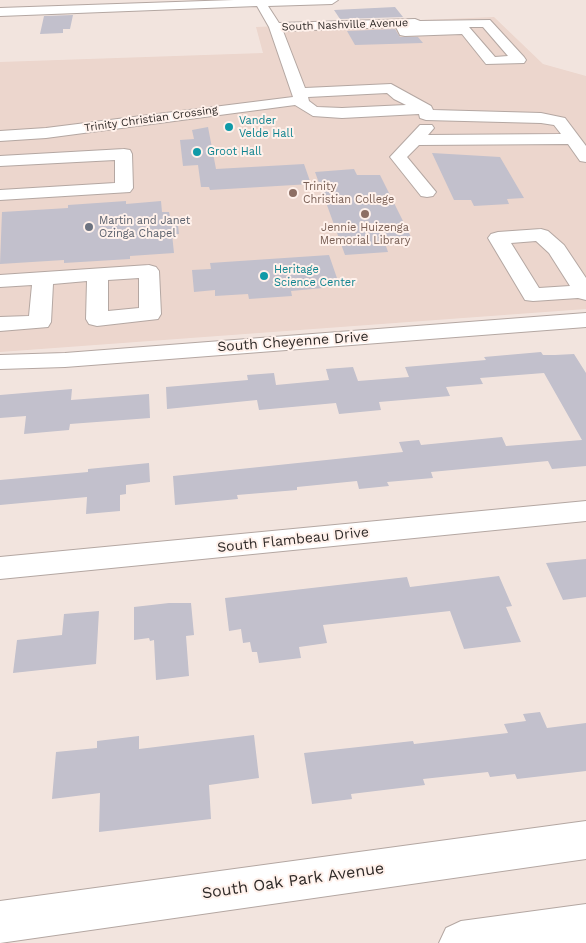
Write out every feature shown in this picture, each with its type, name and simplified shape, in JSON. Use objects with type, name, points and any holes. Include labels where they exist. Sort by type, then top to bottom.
[{"type":"street","points":[[0,12],[260,1],[332,0]]},
{"type":"street","points":[[260,1],[276,28],[300,99],[313,111],[426,117],[542,118],[559,121],[586,157]]},
{"type":"street","name":"South Nashville Avenue","points":[[276,28],[416,23],[417,25],[463,27],[405,32],[400,24]]},
{"type":"street","points":[[300,99],[391,88],[426,117],[568,133]]},
{"type":"street","points":[[300,99],[403,98]]},
{"type":"street","name":"Trinity Christian Crossing","points":[[0,136],[46,133],[300,99]]},
{"type":"street","points":[[426,117],[413,140],[398,156],[427,192]]},
{"type":"street","points":[[413,140],[568,133]]},
{"type":"street","points":[[0,161],[124,154],[124,188],[0,195]]},
{"type":"street","points":[[541,236],[557,249],[585,293],[533,295],[498,238],[541,236]]},
{"type":"street","points":[[0,281],[98,274]]},
{"type":"street","points":[[0,324],[40,322],[43,278]]},
{"type":"street","name":"South Cheyenne Drive","points":[[0,362],[95,357],[586,320]]},
{"type":"street","name":"South Flambeau Drive","points":[[0,568],[586,511]]},
{"type":"street","name":"South Oak Park Avenue","points":[[0,922],[586,840]]},
{"type":"street","points":[[461,943],[586,925]]},
{"type":"shaded area","name":"Trinity Christian College","points":[[494,17],[543,64],[586,76],[586,309],[0,352],[0,62],[263,53],[256,27]]},
{"type":"building","points":[[395,7],[403,17],[340,19],[334,10]]},
{"type":"building","points":[[73,15],[70,29],[63,29],[63,33],[40,34],[44,16]]},
{"type":"building","points":[[395,29],[400,37],[418,37],[423,43],[355,45],[347,31]]},
{"type":"building","points":[[208,127],[216,169],[304,164],[311,184],[210,190],[209,187],[201,187],[198,165],[183,166],[180,140],[194,139],[192,130]]},
{"type":"building","points":[[432,153],[500,157],[524,198],[507,199],[509,204],[474,206],[471,200],[454,200]]},
{"type":"building","name":"Jennie Huizenga Memorial Library","points":[[354,169],[357,175],[380,175],[411,237],[399,238],[402,244],[386,246],[388,252],[345,255],[315,172]]},
{"type":"building","name":"Martin and Janet Ozinga Chapel","points":[[126,201],[126,204],[161,201],[162,212],[169,212],[170,217],[177,216],[179,234],[172,234],[174,253],[130,256],[130,259],[64,263],[64,260],[0,264],[2,212],[68,208],[68,205]]},
{"type":"building","name":"Heritage Science Center","points":[[329,255],[338,281],[321,283],[323,288],[291,291],[292,296],[249,299],[248,294],[215,296],[215,290],[194,292],[192,270],[211,269],[210,263]]},
{"type":"building","points":[[541,352],[543,355],[574,354],[586,373],[586,466],[552,469],[548,461],[431,472],[433,478],[387,482],[389,486],[359,489],[357,481],[297,487],[297,490],[237,495],[238,499],[175,505],[173,476],[403,452],[399,442],[419,440],[421,445],[502,437],[506,446],[582,440],[544,373],[480,378],[483,384],[446,387],[450,396],[379,402],[381,410],[339,414],[336,403],[259,410],[257,400],[167,409],[166,387],[248,380],[247,375],[274,373],[276,385],[329,380],[326,369],[353,367],[358,381],[409,377],[405,367],[486,360],[484,357]]},
{"type":"building","points":[[72,389],[71,400],[149,394],[150,418],[70,424],[69,430],[24,434],[26,416],[0,418],[0,395]]},
{"type":"building","points":[[149,463],[150,482],[126,485],[126,494],[120,495],[120,511],[86,514],[87,497],[0,505],[0,480],[88,472],[88,469]]},
{"type":"building","points":[[586,559],[586,597],[563,600],[546,563]]},
{"type":"building","points":[[499,576],[512,606],[506,607],[521,642],[464,649],[450,611],[323,625],[327,643],[299,647],[301,658],[259,663],[257,652],[252,652],[250,642],[243,643],[241,629],[229,631],[225,598],[407,577],[410,587]]},
{"type":"building","points":[[169,603],[191,603],[194,635],[186,636],[189,676],[156,680],[154,640],[150,641],[149,638],[134,640],[134,607]]},
{"type":"building","points":[[99,611],[96,664],[13,673],[17,640],[62,635],[64,614]]},
{"type":"building","points":[[540,712],[547,728],[586,723],[586,771],[517,779],[515,774],[490,777],[488,772],[423,779],[425,785],[351,794],[352,799],[312,804],[304,753],[413,741],[414,744],[508,733],[504,724],[526,721],[523,714]]},
{"type":"building","points":[[254,735],[259,778],[209,785],[211,819],[99,832],[100,793],[52,799],[56,752],[97,748],[97,741],[139,736],[139,749]]},
{"type":"place","name":"Vander Velde Hall","points":[[229,127]]},
{"type":"place","name":"Groot Hall","points":[[197,152]]},
{"type":"place","name":"Trinity Christian College","points":[[293,193]]},
{"type":"place","name":"Jennie Huizenga Memorial Library","points":[[365,214]]},
{"type":"place","name":"Martin and Janet Ozinga Chapel","points":[[89,227]]},
{"type":"place","name":"Heritage Science Center","points":[[264,276]]}]
